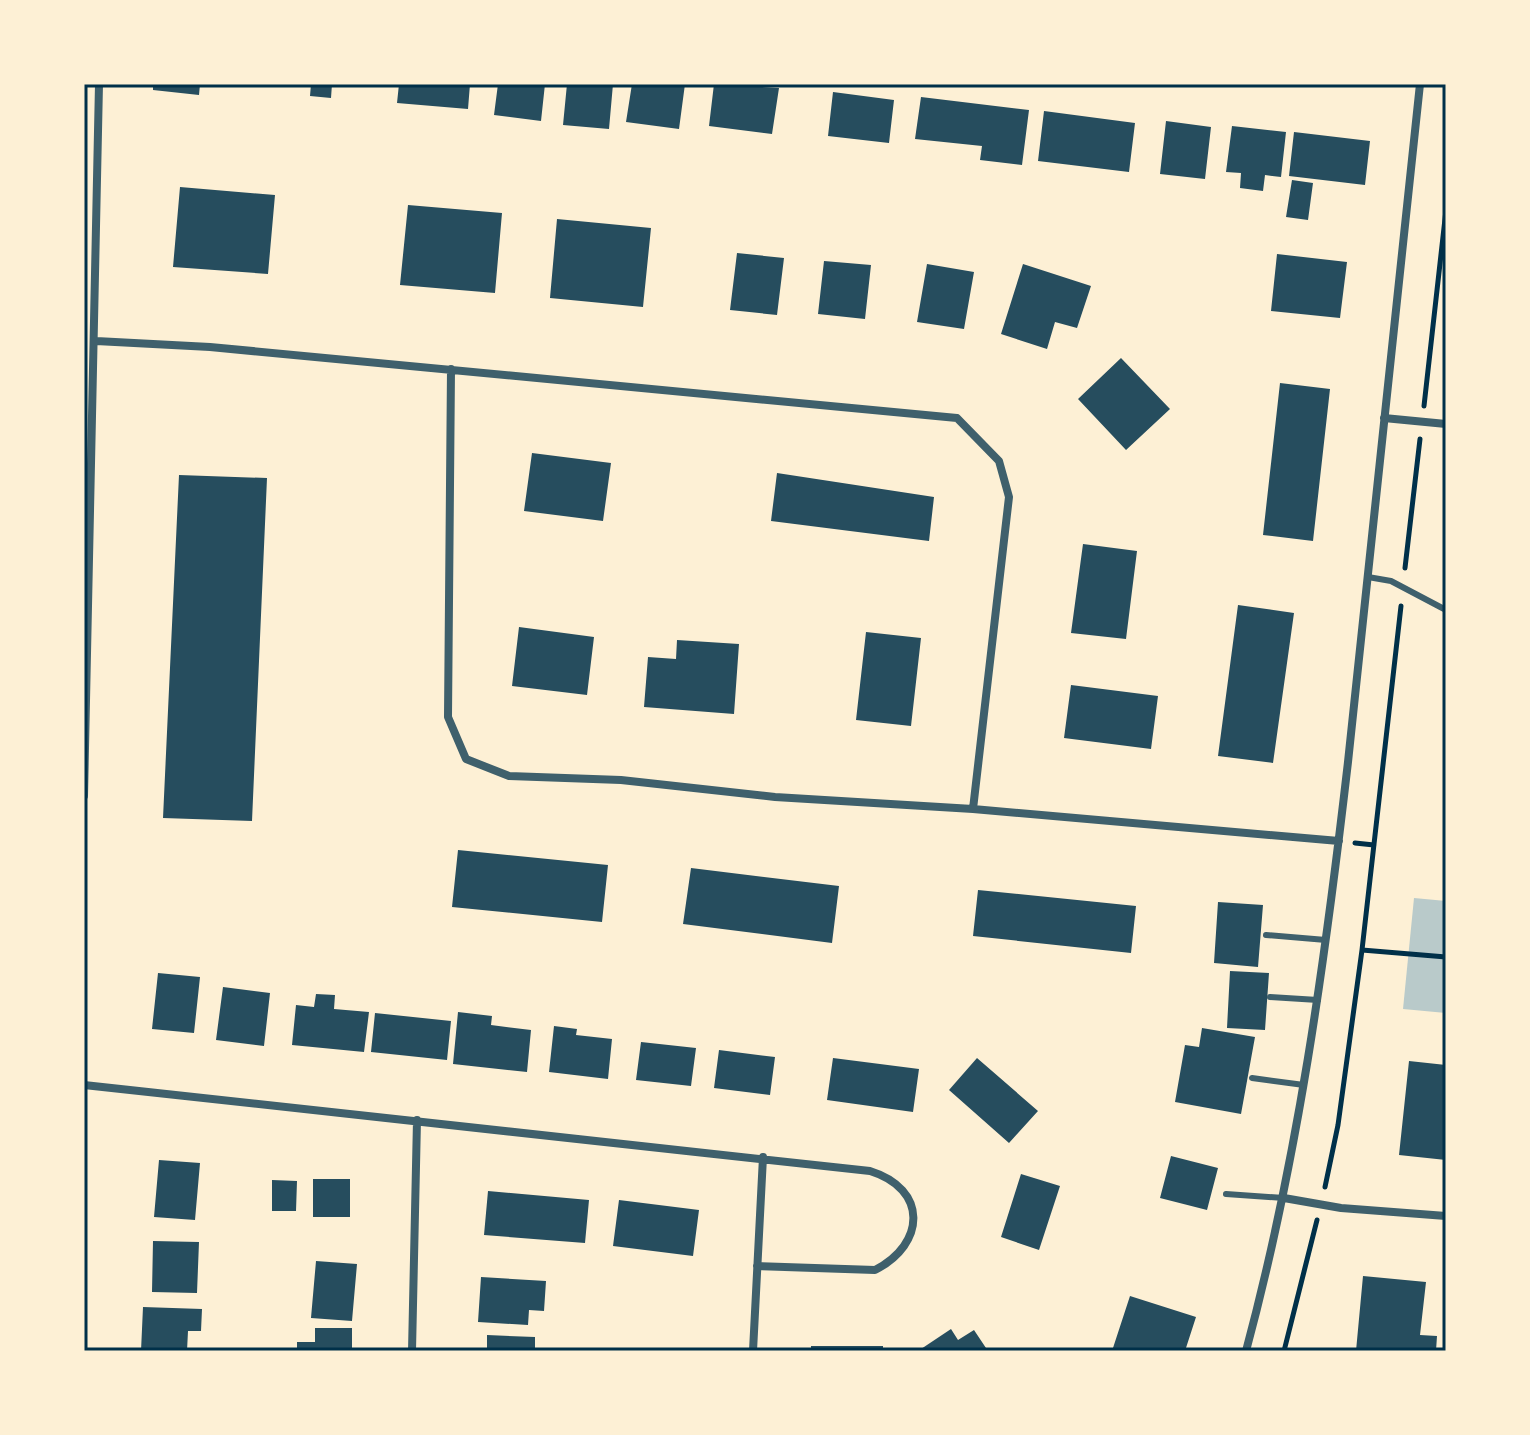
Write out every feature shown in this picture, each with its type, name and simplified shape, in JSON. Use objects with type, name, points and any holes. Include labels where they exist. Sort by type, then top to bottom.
[{"type":"street","points":[[84,796],[96,341],[99,84]]},
{"type":"street","points":[[1246,1351],[1284,1198],[1318,1000],[1339,841],[1420,84]]},
{"type":"street","points":[[96,341],[171,344],[451,369],[957,418],[999,461],[1009,497],[973,809]]},
{"type":"street","points":[[451,369],[448,717],[466,759],[509,776],[621,780],[775,797],[973,809],[1339,841]]},
{"type":"street","points":[[1384,418],[1446,424]]},
{"type":"street","points":[[84,1085],[763,1157],[885,1175],[909,1197],[914,1210],[913,1227],[901,1253],[875,1270],[757,1266]]},
{"type":"street","points":[[412,1351],[417,1120]]},
{"type":"street","points":[[753,1351],[763,1157]]},
{"type":"street","points":[[1284,1198],[1341,1208],[1446,1216]]},
{"type":"lane","points":[[1368,577],[1391,581],[1446,610]]},
{"type":"lane","points":[[1266,935],[1326,940]]},
{"type":"lane","points":[[1270,997],[1318,1000]]},
{"type":"lane","points":[[1252,1078],[1305,1085]]},
{"type":"lane","points":[[1226,1194],[1260,1200],[1284,1198]]},
{"type":"path","points":[[1427,388],[1446,210]]},
{"type":"path","points":[[1405,572],[1418,458]]},
{"type":"path","points":[[1333,1154],[1362,950],[1402,599]]},
{"type":"path","points":[[1362,950],[1446,957]]},
{"type":"path","points":[[1284,1351],[1311,1247]]},
{"type":"shaded area","points":[[1414,898],[1446,901],[1446,1013],[1403,1009]]},
{"type":"building","points":[[153,84],[200,84],[199,95],[153,90]]},
{"type":"building","points":[[311,84],[332,84],[331,98],[310,96]]},
{"type":"building","points":[[399,84],[470,84],[468,109],[397,103]]},
{"type":"building","points":[[498,84],[545,84],[541,121],[494,115]]},
{"type":"building","points":[[567,84],[613,84],[609,129],[563,125]]},
{"type":"building","points":[[632,84],[685,84],[679,129],[626,122]]},
{"type":"building","points":[[714,84],[779,88],[772,134],[709,126]]},
{"type":"building","points":[[833,92],[894,100],[889,143],[828,136]]},
{"type":"building","points":[[921,97],[1029,110],[1022,165],[980,160],[982,146],[915,139]]},
{"type":"building","points":[[1044,111],[1135,123],[1129,172],[1038,161]]},
{"type":"building","points":[[1166,121],[1211,127],[1205,179],[1160,174]]},
{"type":"building","points":[[1232,126],[1286,132],[1281,177],[1265,175],[1263,191],[1240,188],[1241,173],[1226,172]]},
{"type":"building","points":[[1294,132],[1370,141],[1365,185],[1289,176]]},
{"type":"building","points":[[1292,180],[1313,183],[1308,220],[1286,217]]},
{"type":"building","points":[[180,187],[275,195],[268,274],[173,267]]},
{"type":"building","points":[[408,205],[502,213],[495,293],[400,285]]},
{"type":"building","points":[[557,219],[651,228],[643,307],[550,298]]},
{"type":"building","points":[[737,253],[784,258],[777,315],[730,310]]},
{"type":"building","points":[[1277,254],[1347,262],[1340,318],[1271,311]]},
{"type":"building","points":[[824,261],[871,265],[865,319],[818,314]]},
{"type":"building","points":[[927,264],[974,272],[964,329],[917,322]]},
{"type":"building","points":[[1023,264],[1091,286],[1077,328],[1055,322],[1047,349],[1001,334]]},
{"type":"building","points":[[1121,358],[1170,409],[1126,450],[1078,399]]},
{"type":"building","points":[[1280,383],[1330,389],[1313,541],[1263,535]]},
{"type":"building","points":[[532,453],[611,463],[603,521],[524,511]]},
{"type":"building","points":[[777,473],[934,497],[929,541],[771,521]]},
{"type":"building","points":[[179,475],[267,478],[252,821],[163,818]]},
{"type":"building","points":[[1083,544],[1137,551],[1126,639],[1071,633]]},
{"type":"building","points":[[1238,605],[1294,613],[1273,763],[1218,756]]},
{"type":"building","points":[[519,627],[594,637],[587,695],[512,686]]},
{"type":"building","points":[[866,632],[921,638],[911,726],[856,720]]},
{"type":"building","points":[[677,640],[739,644],[734,714],[644,707],[648,657],[676,659]]},
{"type":"building","points":[[1071,685],[1158,696],[1151,749],[1064,738]]},
{"type":"building","points":[[458,850],[608,865],[602,922],[452,907]]},
{"type":"building","points":[[691,868],[839,886],[832,943],[683,924]]},
{"type":"building","points":[[978,890],[1136,906],[1131,953],[973,936]]},
{"type":"building","points":[[1218,902],[1263,905],[1258,967],[1214,963]]},
{"type":"building","points":[[1230,971],[1269,973],[1265,1030],[1227,1028]]},
{"type":"building","points":[[158,973],[200,977],[194,1033],[152,1029]]},
{"type":"building","points":[[223,987],[270,993],[264,1046],[216,1040]]},
{"type":"building","points":[[316,994],[335,995],[334,1009],[369,1012],[364,1052],[292,1045],[296,1005],[314,1007]]},
{"type":"building","points":[[458,1012],[492,1016],[491,1025],[531,1030],[527,1072],[453,1064]]},
{"type":"building","points":[[375,1013],[451,1021],[447,1060],[371,1052]]},
{"type":"building","points":[[554,1026],[577,1029],[576,1035],[612,1039],[608,1079],[549,1072]]},
{"type":"building","points":[[1202,1028],[1255,1037],[1241,1114],[1175,1102],[1185,1045],[1199,1047]]},
{"type":"building","points":[[641,1042],[696,1048],[691,1086],[636,1080]]},
{"type":"building","points":[[719,1050],[775,1057],[770,1095],[714,1088]]},
{"type":"building","points":[[833,1058],[919,1069],[913,1112],[827,1100]]},
{"type":"building","points":[[977,1058],[1038,1111],[1009,1143],[949,1090]]},
{"type":"building","points":[[1409,1061],[1446,1065],[1446,1160],[1399,1155]]},
{"type":"building","points":[[1171,1156],[1218,1168],[1207,1210],[1160,1198]]},
{"type":"building","points":[[159,1160],[200,1163],[195,1220],[154,1217]]},
{"type":"building","points":[[1021,1174],[1060,1186],[1039,1250],[1001,1237]]},
{"type":"building","points":[[313,1179],[350,1179],[350,1217],[313,1217]]},
{"type":"building","points":[[272,1180],[297,1181],[296,1211],[272,1211]]},
{"type":"building","points":[[488,1191],[589,1200],[585,1243],[484,1235]]},
{"type":"building","points":[[619,1200],[699,1210],[693,1256],[613,1246]]},
{"type":"building","points":[[153,1241],[199,1242],[197,1293],[152,1292]]},
{"type":"building","points":[[316,1261],[357,1264],[352,1321],[311,1318]]},
{"type":"building","points":[[1363,1276],[1426,1282],[1420,1335],[1437,1336],[1436,1351],[1356,1351]]},
{"type":"building","points":[[481,1277],[546,1281],[544,1311],[529,1310],[528,1325],[478,1322]]},
{"type":"building","points":[[1130,1296],[1196,1317],[1185,1351],[1112,1351]]},
{"type":"building","points":[[143,1307],[202,1309],[201,1331],[188,1331],[187,1351],[141,1351]]},
{"type":"building","points":[[315,1328],[352,1328],[352,1351],[297,1351],[297,1342],[315,1342]]},
{"type":"building","points":[[951,1329],[958,1340],[974,1330],[988,1351],[918,1351]]},
{"type":"building","points":[[487,1335],[535,1337],[535,1351],[487,1351]]},
{"type":"building","points":[[811,1346],[883,1346],[883,1351],[811,1351]]}]
